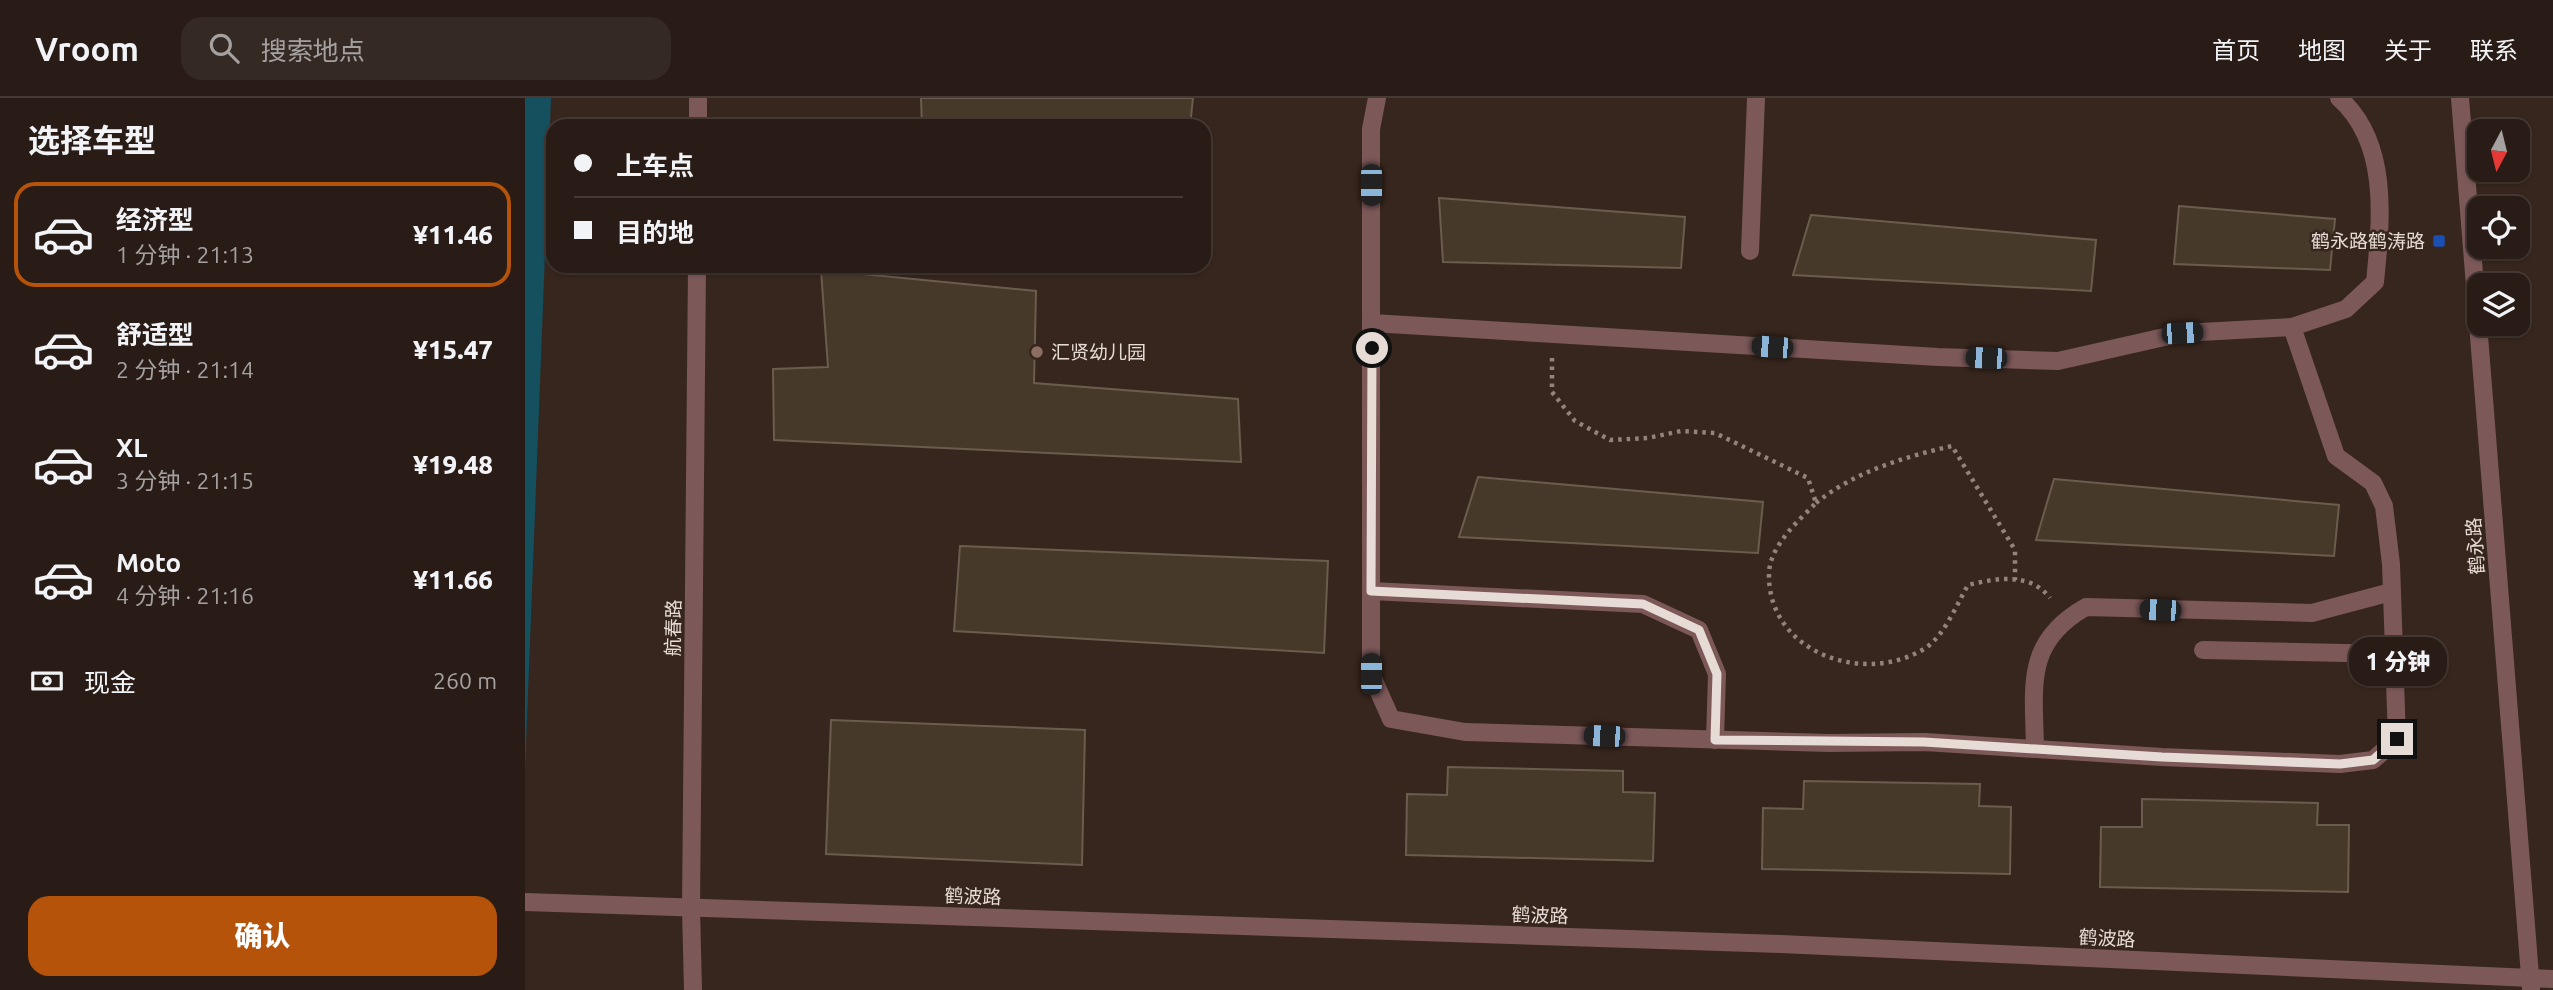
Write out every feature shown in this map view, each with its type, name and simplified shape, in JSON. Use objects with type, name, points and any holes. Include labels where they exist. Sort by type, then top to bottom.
[{"type":"street","points":[[698,98],[698,119]]},
{"type":"street","points":[[1377,98],[1371,129],[1371,674],[1391,719],[1465,732],[1715,740],[1924,742],[2340,764],[2373,760],[2397,739],[2391,592],[2384,506],[2373,483],[2336,456],[2292,327]]},
{"type":"street","points":[[1750,251],[1756,98]]},
{"type":"street","points":[[1372,323],[2058,361],[2182,333],[2292,327],[2346,309],[2375,282],[2380,225],[2374,153],[2357,114],[2339,98]]},
{"type":"street","name":"鹤永路","points":[[2460,98],[2531,984]]},
{"type":"street","name":"航春路","points":[[693,990],[691,908],[697,273]]},
{"type":"street","points":[[1371,591],[1643,604],[1699,630],[1717,674],[1715,740]]},
{"type":"street","points":[[2035,749],[2034,687],[2040,648],[2066,618],[2086,607],[2312,613],[2391,592]]},
{"type":"street","points":[[2203,650],[2392,654]]},
{"type":"street","name":"鹤波路","points":[[525,902],[1795,945],[2531,984],[2553,979]]},
{"type":"path","points":[[1552,334],[1552,392],[1575,421],[1610,440],[1649,438],[1681,431],[1714,433],[1808,478],[1816,503]]},
{"type":"path","points":[[2015,580],[2015,550],[1952,446],[1915,454],[1833,489],[1816,503],[1783,539],[1769,571],[1774,599],[1791,636],[1818,655],[1853,662],[1896,662],[1929,646],[1968,585],[2003,577],[2015,580],[2040,586],[2066,618]]},
{"type":"water","points":[[525,98],[551,98],[550,119],[546,119],[546,227],[525,771]]},
{"type":"building","points":[[921,98],[1193,98],[1191,119],[922,119]]},
{"type":"building","points":[[1439,198],[1685,217],[1681,268],[1443,262]]},
{"type":"building","points":[[2179,206],[2335,219],[2330,270],[2174,264]]},
{"type":"building","points":[[1811,215],[2096,240],[2091,291],[1793,275]]},
{"type":"building","points":[[821,273],[852,273],[1036,291],[1034,383],[1238,399],[1241,462],[774,440],[773,369],[828,367]]},
{"type":"building","points":[[1478,477],[1763,502],[1758,553],[1459,537]]},
{"type":"building","points":[[2054,479],[2339,505],[2334,556],[2036,540]]},
{"type":"building","points":[[960,546],[1328,561],[1324,653],[954,631]]},
{"type":"building","points":[[831,720],[1085,730],[1082,865],[826,854]]},
{"type":"building","points":[[1448,767],[1623,771],[1623,792],[1655,793],[1653,861],[1406,855],[1407,794],[1447,795]]},
{"type":"building","points":[[1804,781],[1980,784],[1979,806],[2011,807],[2010,874],[1762,869],[1763,808],[1803,809]]},
{"type":"building","points":[[2142,799],[2318,803],[2317,825],[2349,825],[2348,892],[2100,887],[2101,827],[2142,827]]},
{"type":"place","name":"鹤永路鹤涛路","points":[[2439,241]]},
{"type":"place","name":"汇贤幼儿园","points":[[1037,352]]},
{"type":"route","points":[[1372,348],[1371,591],[1643,604],[1699,630],[1717,674],[1715,740],[1924,742],[2162,757],[2340,764],[2373,760],[2397,739]]}]
